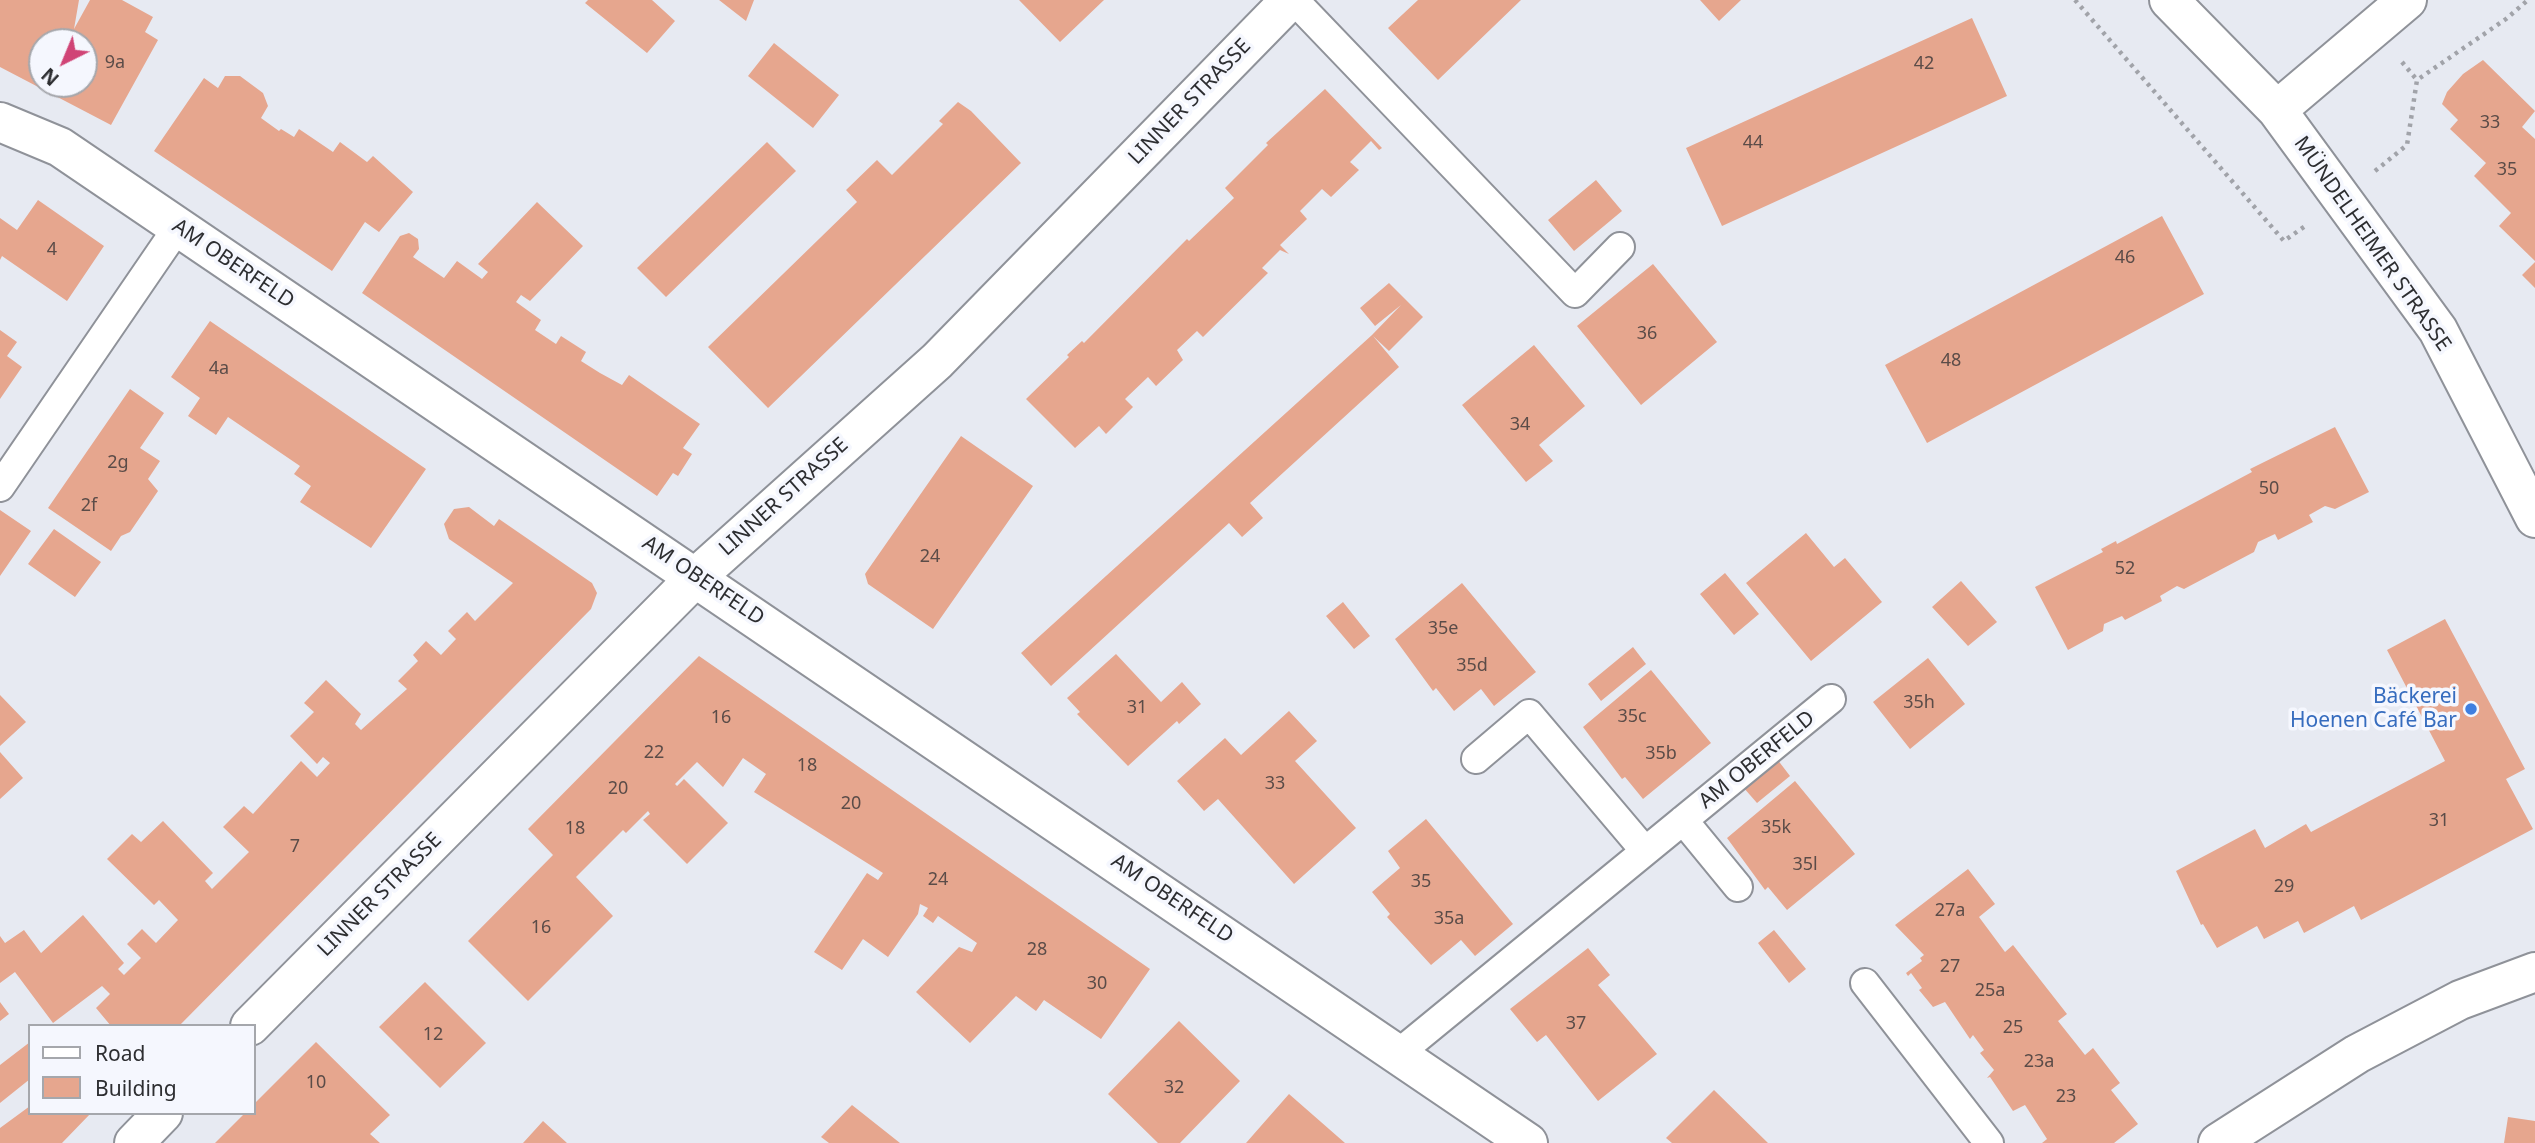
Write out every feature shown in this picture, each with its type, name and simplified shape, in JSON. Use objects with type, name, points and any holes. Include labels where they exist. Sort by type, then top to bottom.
[{"type":"street","name":"MÜNDELHEIMER STRASSE","points":[[2169,0],[2277,110],[2438,330],[2535,517]]},
{"type":"street","points":[[2277,110],[2407,0]]},
{"type":"street","name":"LINNER STRASSE","points":[[252,1024],[696,577],[937,361],[1286,2]]},
{"type":"street","name":"AM OBERFELD","points":[[0,122],[60,147],[1528,1143]]},
{"type":"street","points":[[2218,1143],[2357,1054],[2460,1000],[2535,972]]},
{"type":"street","points":[[134,1143],[161,1115]]},
{"type":"lane","points":[[1286,2],[1575,293],[1620,247]]},
{"type":"lane","points":[[0,486],[178,227]]},
{"type":"lane","name":"AM OBERFELD","points":[[1399,1053],[1831,699]]},
{"type":"lane","points":[[1476,759],[1529,714],[1645,851]]},
{"type":"lane","name":"AM OBERFELD","points":[[1683,820],[1738,887]]},
{"type":"lane","points":[[1866,983],[1989,1143]]},
{"type":"path","points":[[2075,0],[2284,241]]},
{"type":"path","points":[[2407,145],[2417,80],[2506,19],[2528,0]]},
{"type":"building","points":[[0,0],[79,0],[74,28],[28,28],[28,82],[0,67]]},
{"type":"building","points":[[90,0],[122,0],[153,17],[145,32],[158,40],[111,125],[59,98],[98,98],[98,28],[75,28]]},
{"type":"building","points":[[588,0],[652,0],[675,21],[647,53],[585,3]]},
{"type":"building","points":[[719,0],[754,0],[746,21]]},
{"type":"building","points":[[1019,0],[1104,0],[1060,42]]},
{"type":"building","points":[[1418,0],[1521,0],[1438,80],[1388,28]]},
{"type":"building","points":[[1700,0],[1741,0],[1719,21]]},
{"type":"building","points":[[1972,18],[2007,96],[1722,226],[1686,148]]},
{"type":"building","points":[[774,43],[839,95],[813,128],[748,76]]},
{"type":"building","points":[[2483,60],[2535,111],[2522,127],[2535,139],[2535,261],[2499,226],[2511,213],[2474,176],[2486,163],[2450,129],[2458,120],[2442,104],[2447,92],[2463,74]]},
{"type":"building","points":[[225,76],[240,76],[263,93],[268,106],[261,118],[279,131],[281,129],[294,137],[299,129],[333,152],[340,142],[367,162],[373,156],[413,192],[379,232],[365,222],[332,271],[154,151],[204,78],[218,88]]},
{"type":"building","points":[[1325,89],[1382,148],[1379,150],[1371,141],[1350,162],[1359,170],[1331,197],[1322,189],[1300,211],[1307,219],[1280,245],[1289,254],[1280,250],[1262,268],[1268,273],[1203,337],[1197,331],[1177,350],[1183,360],[1156,386],[1148,377],[1125,399],[1133,407],[1106,434],[1099,426],[1075,448],[1026,399],[1069,357],[1067,355],[1082,341],[1084,343],[1187,239],[1189,241],[1234,198],[1225,188],[1268,145],[1266,143]]},
{"type":"building","points":[[958,102],[971,111],[1021,163],[768,408],[708,347],[857,202],[846,190],[877,160],[892,175],[943,124],[939,121]]},
{"type":"building","points":[[767,142],[796,171],[666,297],[637,268]]},
{"type":"building","points":[[1596,180],[1622,211],[1574,251],[1548,220]]},
{"type":"building","points":[[38,200],[104,246],[67,301],[2,256],[0,260],[0,218],[17,230]]},
{"type":"building","points":[[537,202],[583,246],[530,301],[521,295],[516,302],[541,320],[535,330],[556,344],[561,336],[586,352],[581,361],[622,385],[629,375],[700,424],[683,448],[692,454],[678,476],[673,473],[657,496],[362,293],[400,236],[409,233],[418,239],[419,249],[413,257],[444,278],[457,261],[482,279],[488,272],[478,264]]},
{"type":"building","points":[[2162,216],[2204,294],[1927,443],[1885,365]]},
{"type":"building","points":[[2535,262],[2535,288],[2522,275]]},
{"type":"building","points":[[1653,264],[1717,342],[1641,405],[1577,326]]},
{"type":"building","points":[[1389,283],[1423,317],[1389,351],[1373,336],[1399,367],[1250,503],[1263,518],[1242,537],[1229,523],[1051,686],[1021,653],[1372,335],[1401,305],[1375,326],[1360,308]]},
{"type":"building","points":[[210,321],[426,469],[371,548],[300,502],[311,486],[294,474],[300,466],[228,417],[216,435],[188,416],[200,398],[171,377]]},
{"type":"building","points":[[0,330],[17,342],[7,356],[22,367],[0,399]]},
{"type":"building","points":[[1534,345],[1585,406],[1539,445],[1553,461],[1526,482],[1462,405]]},
{"type":"building","points":[[130,389],[164,413],[140,448],[160,461],[148,479],[158,491],[130,532],[121,536],[111,551],[48,508]]},
{"type":"building","points":[[2335,427],[2369,492],[2335,509],[2325,506],[2309,515],[2313,522],[2278,540],[2275,534],[2258,542],[2254,552],[2184,589],[2177,586],[2160,596],[2162,601],[2125,620],[2122,616],[2104,624],[2103,631],[2068,650],[2035,587],[2103,552],[2101,549],[2116,541],[2117,544],[2252,472],[2250,469]]},
{"type":"building","points":[[961,436],[1033,486],[933,629],[868,584],[865,574]]},
{"type":"building","points":[[469,507],[494,526],[499,519],[592,583],[597,593],[591,609],[181,1024],[109,1024],[96,1008],[110,994],[102,986],[53,1023],[15,972],[0,983],[0,936],[5,943],[24,930],[41,953],[83,915],[124,963],[118,969],[124,975],[141,958],[127,944],[142,929],[156,943],[178,920],[159,900],[154,905],[107,859],[132,834],[141,842],[163,821],[213,873],[205,881],[212,889],[249,852],[223,827],[244,806],[253,814],[301,761],[317,777],[330,763],[323,757],[317,764],[290,736],[314,712],[304,703],[326,680],[361,714],[355,724],[361,730],[407,689],[398,681],[418,661],[413,655],[426,641],[441,655],[456,639],[448,631],[467,612],[475,621],[513,583],[449,539],[444,524],[454,509]]},
{"type":"building","points":[[0,510],[31,531],[0,576]]},
{"type":"building","points":[[54,529],[101,562],[75,597],[28,564]]},
{"type":"building","points":[[1806,533],[1834,567],[1845,558],[1882,602],[1811,661],[1746,583]]},
{"type":"building","points":[[1725,573],[1759,614],[1734,635],[1700,594]]},
{"type":"building","points":[[1961,581],[1997,622],[1968,646],[1932,607]]},
{"type":"building","points":[[1462,583],[1536,672],[1494,706],[1481,689],[1454,711],[1436,688],[1433,691],[1395,639]]},
{"type":"building","points":[[1343,602],[1370,636],[1354,649],[1326,616]]},
{"type":"building","points":[[2445,619],[2525,769],[2506,779],[2533,829],[2361,920],[2354,906],[2304,933],[2298,921],[2264,939],[2257,926],[2217,948],[2203,924],[2201,925],[2176,871],[2255,829],[2265,848],[2306,824],[2311,832],[2445,761],[2387,650]]},
{"type":"building","points":[[1633,647],[1646,664],[1601,701],[1588,684]]},
{"type":"building","points":[[1116,654],[1161,702],[1182,682],[1201,704],[1179,724],[1177,721],[1128,766],[1077,714],[1080,712],[1067,698]]},
{"type":"building","points":[[699,656],[1150,969],[1101,1039],[1044,1000],[1036,1011],[1016,996],[970,1043],[916,992],[959,947],[972,952],[977,943],[938,916],[933,923],[923,916],[928,908],[920,904],[918,914],[888,957],[863,939],[842,970],[814,952],[867,873],[878,880],[883,873],[754,792],[766,774],[743,758],[723,787],[697,762],[675,784],[677,786],[684,779],[728,823],[687,864],[643,820],[650,814],[648,811],[626,833],[623,830],[576,877],[613,916],[528,1001],[468,941],[553,855],[528,829]]},
{"type":"building","points":[[1928,658],[1965,704],[1910,749],[1873,702]]},
{"type":"building","points":[[1651,670],[1711,743],[1643,799],[1625,777],[1622,779],[1583,727]]},
{"type":"building","points":[[0,695],[26,722],[0,746]]},
{"type":"building","points":[[1289,711],[1317,741],[1295,761],[1356,828],[1294,884],[1218,799],[1204,811],[1177,781],[1225,738],[1241,755]]},
{"type":"building","points":[[0,752],[23,778],[0,799]]},
{"type":"building","points":[[1777,759],[1790,776],[1757,803],[1743,787]]},
{"type":"building","points":[[1795,781],[1855,854],[1787,910],[1768,887],[1765,890],[1727,838]]},
{"type":"building","points":[[1426,819],[1513,924],[1475,956],[1461,940],[1431,965],[1387,917],[1390,914],[1372,892],[1400,868],[1388,851]]},
{"type":"building","points":[[1968,869],[1995,904],[1979,917],[2005,952],[2013,945],[2067,1014],[2058,1021],[2085,1055],[2093,1048],[2120,1083],[2111,1090],[2138,1124],[2114,1143],[2042,1143],[2047,1139],[2025,1105],[2013,1111],[1990,1077],[1987,1078],[1994,1070],[1980,1053],[1984,1050],[1973,1035],[1970,1039],[1945,1002],[1933,1007],[1919,990],[1922,988],[1911,973],[1908,976],[1906,973],[1922,961],[1920,958],[1924,955],[1895,925]]},
{"type":"building","points":[[1774,930],[1806,969],[1789,983],[1758,943]]},
{"type":"building","points":[[1588,948],[1610,975],[1598,985],[1657,1054],[1598,1101],[1546,1035],[1537,1042],[1510,1009]]},
{"type":"building","points":[[425,982],[486,1043],[440,1088],[379,1027]]},
{"type":"building","points":[[0,1002],[9,1014],[0,1021]]},
{"type":"building","points":[[1179,1021],[1240,1081],[1180,1143],[1158,1143],[1108,1094]]},
{"type":"building","points":[[316,1042],[390,1115],[370,1134],[380,1143],[215,1143],[243,1115],[256,1115],[256,1102]]},
{"type":"building","points":[[28,1044],[28,1081],[0,1103],[0,1065]]},
{"type":"building","points":[[1714,1090],[1768,1143],[1672,1143],[1666,1138]]},
{"type":"building","points":[[1289,1094],[1345,1143],[1246,1143]]},
{"type":"building","points":[[852,1105],[900,1143],[829,1143],[821,1137]]},
{"type":"building","points":[[28,1107],[28,1115],[89,1115],[62,1143],[0,1143],[0,1128]]},
{"type":"building","points":[[2508,1117],[2535,1121],[2535,1143],[2504,1143]]},
{"type":"building","points":[[543,1121],[567,1143],[523,1143]]},
{"type":"place","name":"Bäckerei Hoenen Café Bar","points":[[2471,709]]}]
